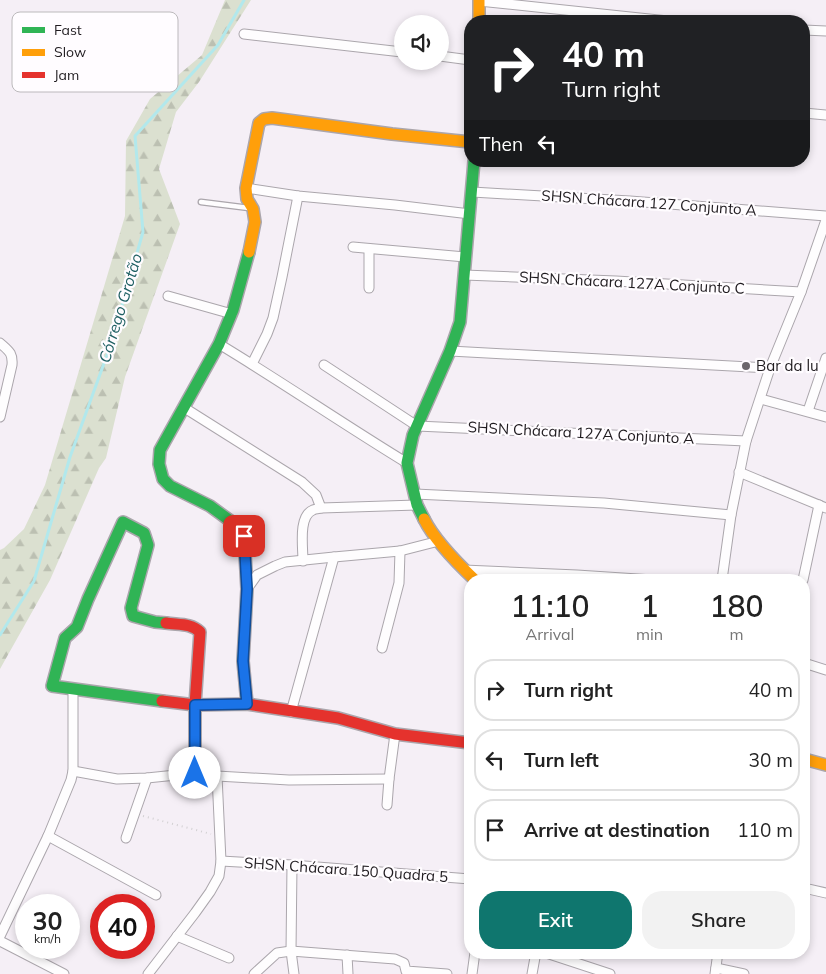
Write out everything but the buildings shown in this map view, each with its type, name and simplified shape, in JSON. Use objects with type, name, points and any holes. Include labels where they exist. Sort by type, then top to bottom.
[{"type":"street","points":[[480,15],[479,1],[611,15]]},
{"type":"street","points":[[810,30],[826,31]]},
{"type":"street","points":[[244,34],[394,51]]},
{"type":"street","points":[[449,57],[464,59]]},
{"type":"street","points":[[810,114],[826,115]]},
{"type":"street","points":[[247,704],[243,661],[247,589],[244,536],[236,525],[210,506],[170,486],[163,479],[159,464],[160,450],[219,344],[232,314],[247,261],[255,222],[249,199],[260,123],[264,119],[272,118],[464,141]]},
{"type":"street","points":[[468,574],[430,531],[416,500],[407,463],[413,435],[450,351],[460,322],[474,167]]},
{"type":"street","name":"SHSN Chácara 127 Conjunto A","points":[[472,192],[630,201],[826,218]]},
{"type":"street","points":[[249,199],[298,196],[470,214]]},
{"type":"street","points":[[252,364],[273,318],[298,196]]},
{"type":"street","points":[[723,574],[731,515],[746,441],[770,368],[801,292],[826,218]]},
{"type":"street","points":[[353,247],[465,257]]},
{"type":"street","points":[[369,249],[369,288]]},
{"type":"street","name":"SHSN Chácara 127A Conjunto C","points":[[464,275],[616,281],[801,292]]},
{"type":"street","points":[[168,296],[232,314]]},
{"type":"street","points":[[0,343],[10,352],[12,365],[0,417]]},
{"type":"street","points":[[219,344],[407,463]]},
{"type":"street","points":[[450,351],[770,368]]},
{"type":"street","points":[[808,411],[826,358]]},
{"type":"street","points":[[324,365],[417,426]]},
{"type":"street","points":[[761,399],[826,417]]},
{"type":"street","points":[[183,407],[302,482],[316,495],[321,508]]},
{"type":"street","name":"SHSN Chácara 127A Conjunto A","points":[[417,426],[746,441]]},
{"type":"street","points":[[739,472],[822,507],[805,574]]},
{"type":"street","points":[[303,561],[303,522],[309,513],[321,508],[416,500],[604,503],[731,515]]},
{"type":"street","points":[[195,773],[195,705],[200,632],[191,626],[155,622],[133,616],[131,608],[148,545],[144,533],[123,522],[77,627],[65,638],[52,686],[195,705],[247,704],[338,718],[395,734],[464,743]]},
{"type":"street","points":[[247,589],[257,575],[285,562],[400,551],[438,541]]},
{"type":"street","points":[[382,648],[399,583],[400,551]]},
{"type":"street","points":[[291,712],[334,556]]},
{"type":"street","points":[[464,570],[568,574]]},
{"type":"street","points":[[810,665],[826,670]]},
{"type":"street","points":[[0,936],[48,836],[71,780],[73,770],[73,690]]},
{"type":"street","points":[[387,805],[395,734]]},
{"type":"street","points":[[810,761],[826,765]]},
{"type":"street","points":[[73,770],[117,778],[147,778],[195,773],[289,780],[389,779]]},
{"type":"street","points":[[148,974],[210,892],[219,876],[222,861],[217,776]]},
{"type":"street","points":[[126,838],[147,778]]},
{"type":"street","points":[[48,836],[156,895]]},
{"type":"street","name":"SHSN Chácara 150 Quadra 5","points":[[222,861],[464,879]]},
{"type":"street","points":[[292,865],[291,951],[294,974]]},
{"type":"street","points":[[810,889],[826,893]]},
{"type":"street","points":[[177,936],[228,958]]},
{"type":"street","points":[[0,942],[64,974]]},
{"type":"street","points":[[254,974],[276,953],[291,951],[395,959],[404,963],[406,972],[448,974]]},
{"type":"street","points":[[347,955],[348,974]]},
{"type":"street","points":[[472,974],[474,959]]},
{"type":"street","points":[[532,974],[535,959]]},
{"type":"street","points":[[564,959],[610,974]]},
{"type":"street","points":[[716,971],[744,974]]},
{"type":"lane","points":[[201,202],[249,199]]},
{"type":"path","points":[[134,814],[220,837]]},
{"type":"green space","points":[[225,0],[251,0],[199,82],[176,112],[159,169],[180,224],[125,377],[106,458],[99,468],[50,580],[0,669],[0,550],[24,529],[45,485],[125,216],[126,141],[150,99],[158,92],[178,92],[178,75],[202,55]]},
{"type":"waterway","name":"Córrego Grotão","points":[[178,89],[218,45],[244,0]]},
{"type":"waterway","name":"Córrego Grotão","points":[[0,635],[34,581],[70,457],[111,344],[143,232],[135,136],[175,92]]},
{"type":"traffic: fast","points":[[424,519],[417,505],[407,463],[413,435],[450,351],[460,322],[473,167]]},
{"type":"traffic: fast","points":[[247,704],[243,661],[247,589],[244,536],[236,525],[210,506],[170,486],[163,479],[159,464],[160,450],[219,344],[233,310],[249,252]]},
{"type":"traffic: fast","points":[[162,701],[52,686],[65,638],[77,627],[123,522],[144,533],[148,545],[131,608],[133,616],[166,623]]},
{"type":"traffic: slow","points":[[479,0],[479,15]]},
{"type":"traffic: slow","points":[[249,252],[255,222],[253,209],[247,199],[246,188],[259,123],[264,119],[272,118],[464,141]]},
{"type":"traffic: slow","points":[[424,519],[440,543],[469,574]]},
{"type":"traffic: slow","points":[[810,761],[826,765]]},
{"type":"traffic: jam","points":[[166,623],[188,626],[200,632],[195,705],[195,773]]},
{"type":"traffic: jam","points":[[162,701],[195,705],[247,704],[338,718],[395,734],[464,742]]},
{"type":"place","name":"Bar da lu","points":[[746,366]]},
{"type":"route","points":[[195,773],[195,705],[247,704],[243,661],[247,589],[244,536]]}]
